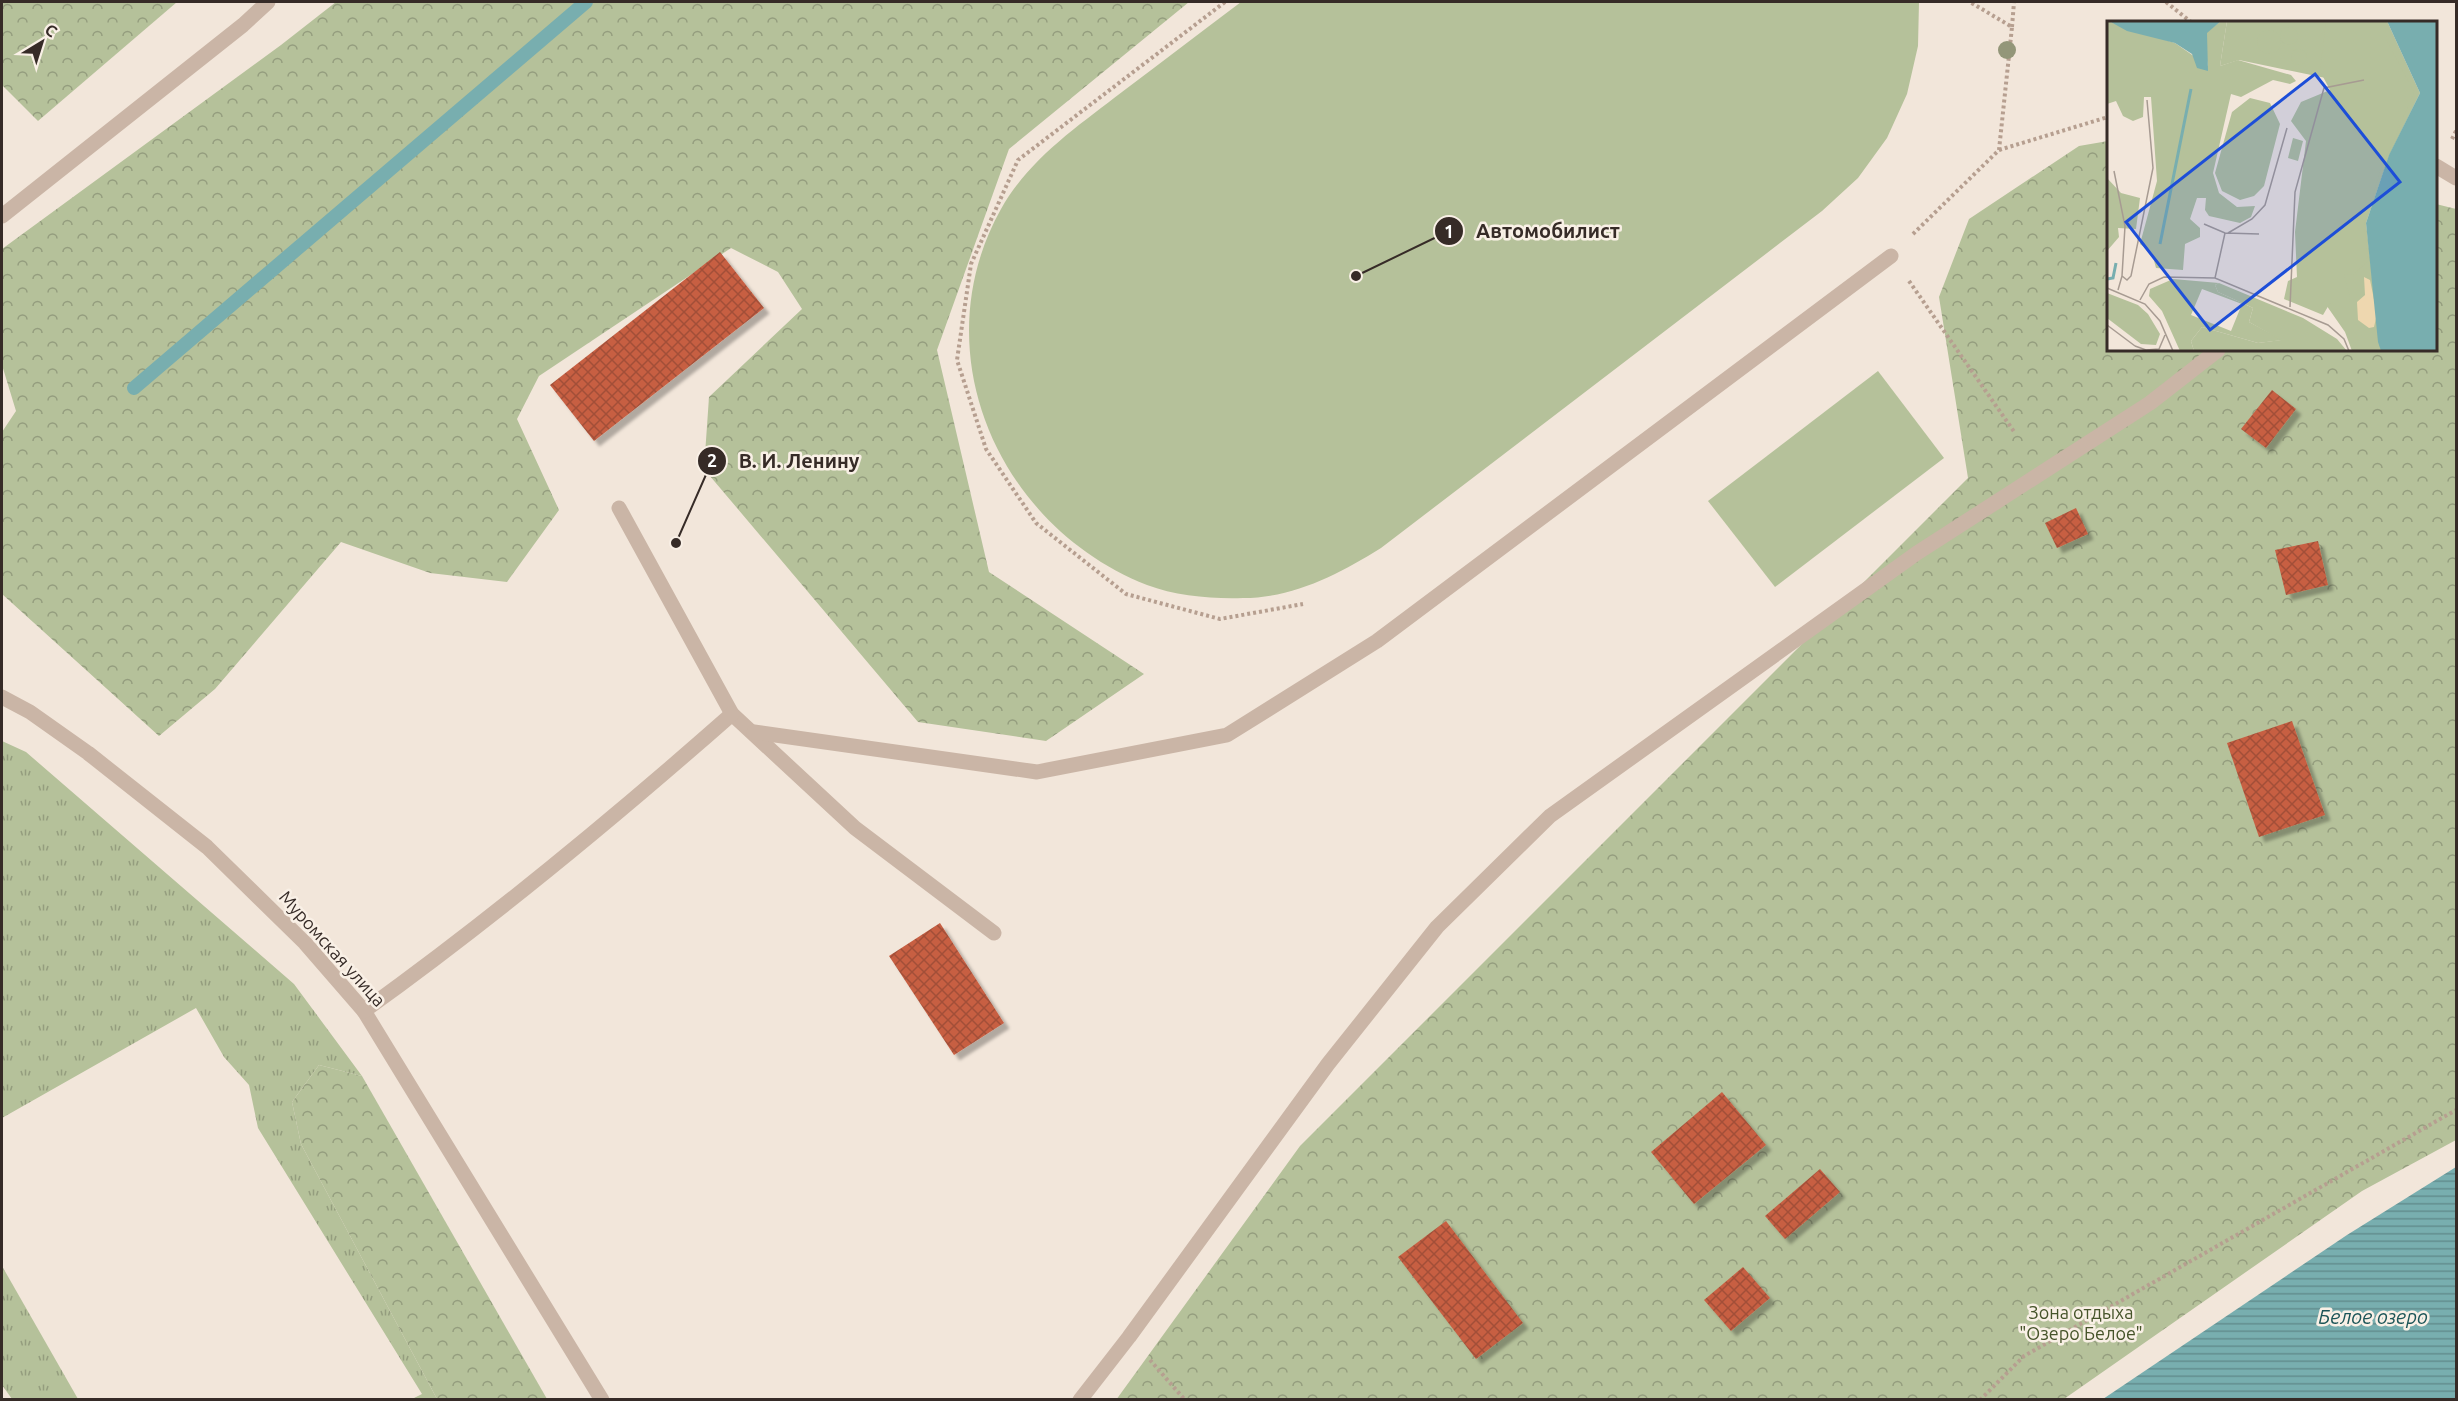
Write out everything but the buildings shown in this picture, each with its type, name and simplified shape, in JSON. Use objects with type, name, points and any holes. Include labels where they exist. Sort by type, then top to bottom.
[{"type":"street","points":[[2,216],[243,25],[268,2]]},
{"type":"street","points":[[2437,167],[2457,178]]},
{"type":"street","points":[[753,732],[1038,772],[1227,735],[1377,641],[1891,256]]},
{"type":"street","points":[[1080,1400],[1328,1064],[1437,927],[1550,816],[1917,553],[2150,403],[2217,351]]},
{"type":"street","points":[[619,508],[732,714],[855,828],[994,933]]},
{"type":"street","name":"Муромская улица","points":[[2,697],[30,712],[88,753],[207,847],[305,943],[364,1011],[602,1400]]},
{"type":"street","points":[[364,1011],[444,953],[659,779],[732,714]]},
{"type":"path","points":[[1225,2],[1018,160],[971,264],[957,360],[986,449],[1036,523],[1126,594],[1220,619],[1303,604]]},
{"type":"path","points":[[1970,2],[2012,27]]},
{"type":"path","points":[[1999,150],[2014,2]]},
{"type":"path","points":[[2166,2],[2190,21]]},
{"type":"path","points":[[2015,433],[1891,256],[1999,150],[2107,118]]},
{"type":"path","points":[[1980,1400],[2024,1356],[2457,1110]]},
{"type":"path","points":[[1129,1336],[1185,1400]]},
{"type":"green space","points":[[2,2],[177,2],[38,121],[2,85]]},
{"type":"green space","points":[[336,2],[1189,2],[1009,149],[937,350],[989,572],[1144,674],[1046,741],[918,722],[704,469],[709,397],[802,309],[778,272],[731,248],[539,376],[517,419],[559,510],[507,582],[430,573],[341,542],[215,689],[159,736],[2,594],[2,432],[16,411],[2,365],[2,249],[281,45]]},
{"type":"green space","points":[[1241,2],[1919,2],[1918,46],[1907,94],[1887,138],[1858,178],[1822,211],[1381,548],[1349,567],[1298,589],[1262,597],[1207,597],[1170,592],[1147,585],[1095,558],[1050,522],[1015,478],[988,429],[973,376],[969,320],[978,264],[1001,209],[1026,174],[1072,131]]},
{"type":"green space","name":"Зона отдыха \"Озеро Белое\"","points":[[2107,141],[2107,351],[2437,351],[2437,204],[2456,209],[2456,1140],[2362,1191],[2064,1399],[1116,1400],[1300,1146],[1968,478],[1939,297],[1969,219],[2079,146]]},
{"type":"green space","points":[[1878,371],[1944,458],[1775,587],[1708,501]]},
{"type":"green space","points":[[2,741],[26,752],[294,984],[362,1076],[319,1065],[292,1102],[301,1144],[437,1399],[412,1399],[422,1394],[258,1128],[249,1085],[224,1057],[196,1008],[2,1118]]},
{"type":"green space","points":[[319,1065],[362,1076],[547,1399],[437,1399],[301,1144],[292,1102]]},
{"type":"green space","points":[[2,1266],[78,1399],[12,1399],[2,1385]]},
{"type":"water","name":"Белое озеро","points":[[2456,1167],[2456,1399],[2103,1399],[2347,1235]]},
{"type":"waterway","points":[[134,388],[586,2]]},
{"type":"place","name":"Автомобилист","points":[[1356,276]]},
{"type":"place","name":"В. И. Ленину","points":[[676,543]]}]
